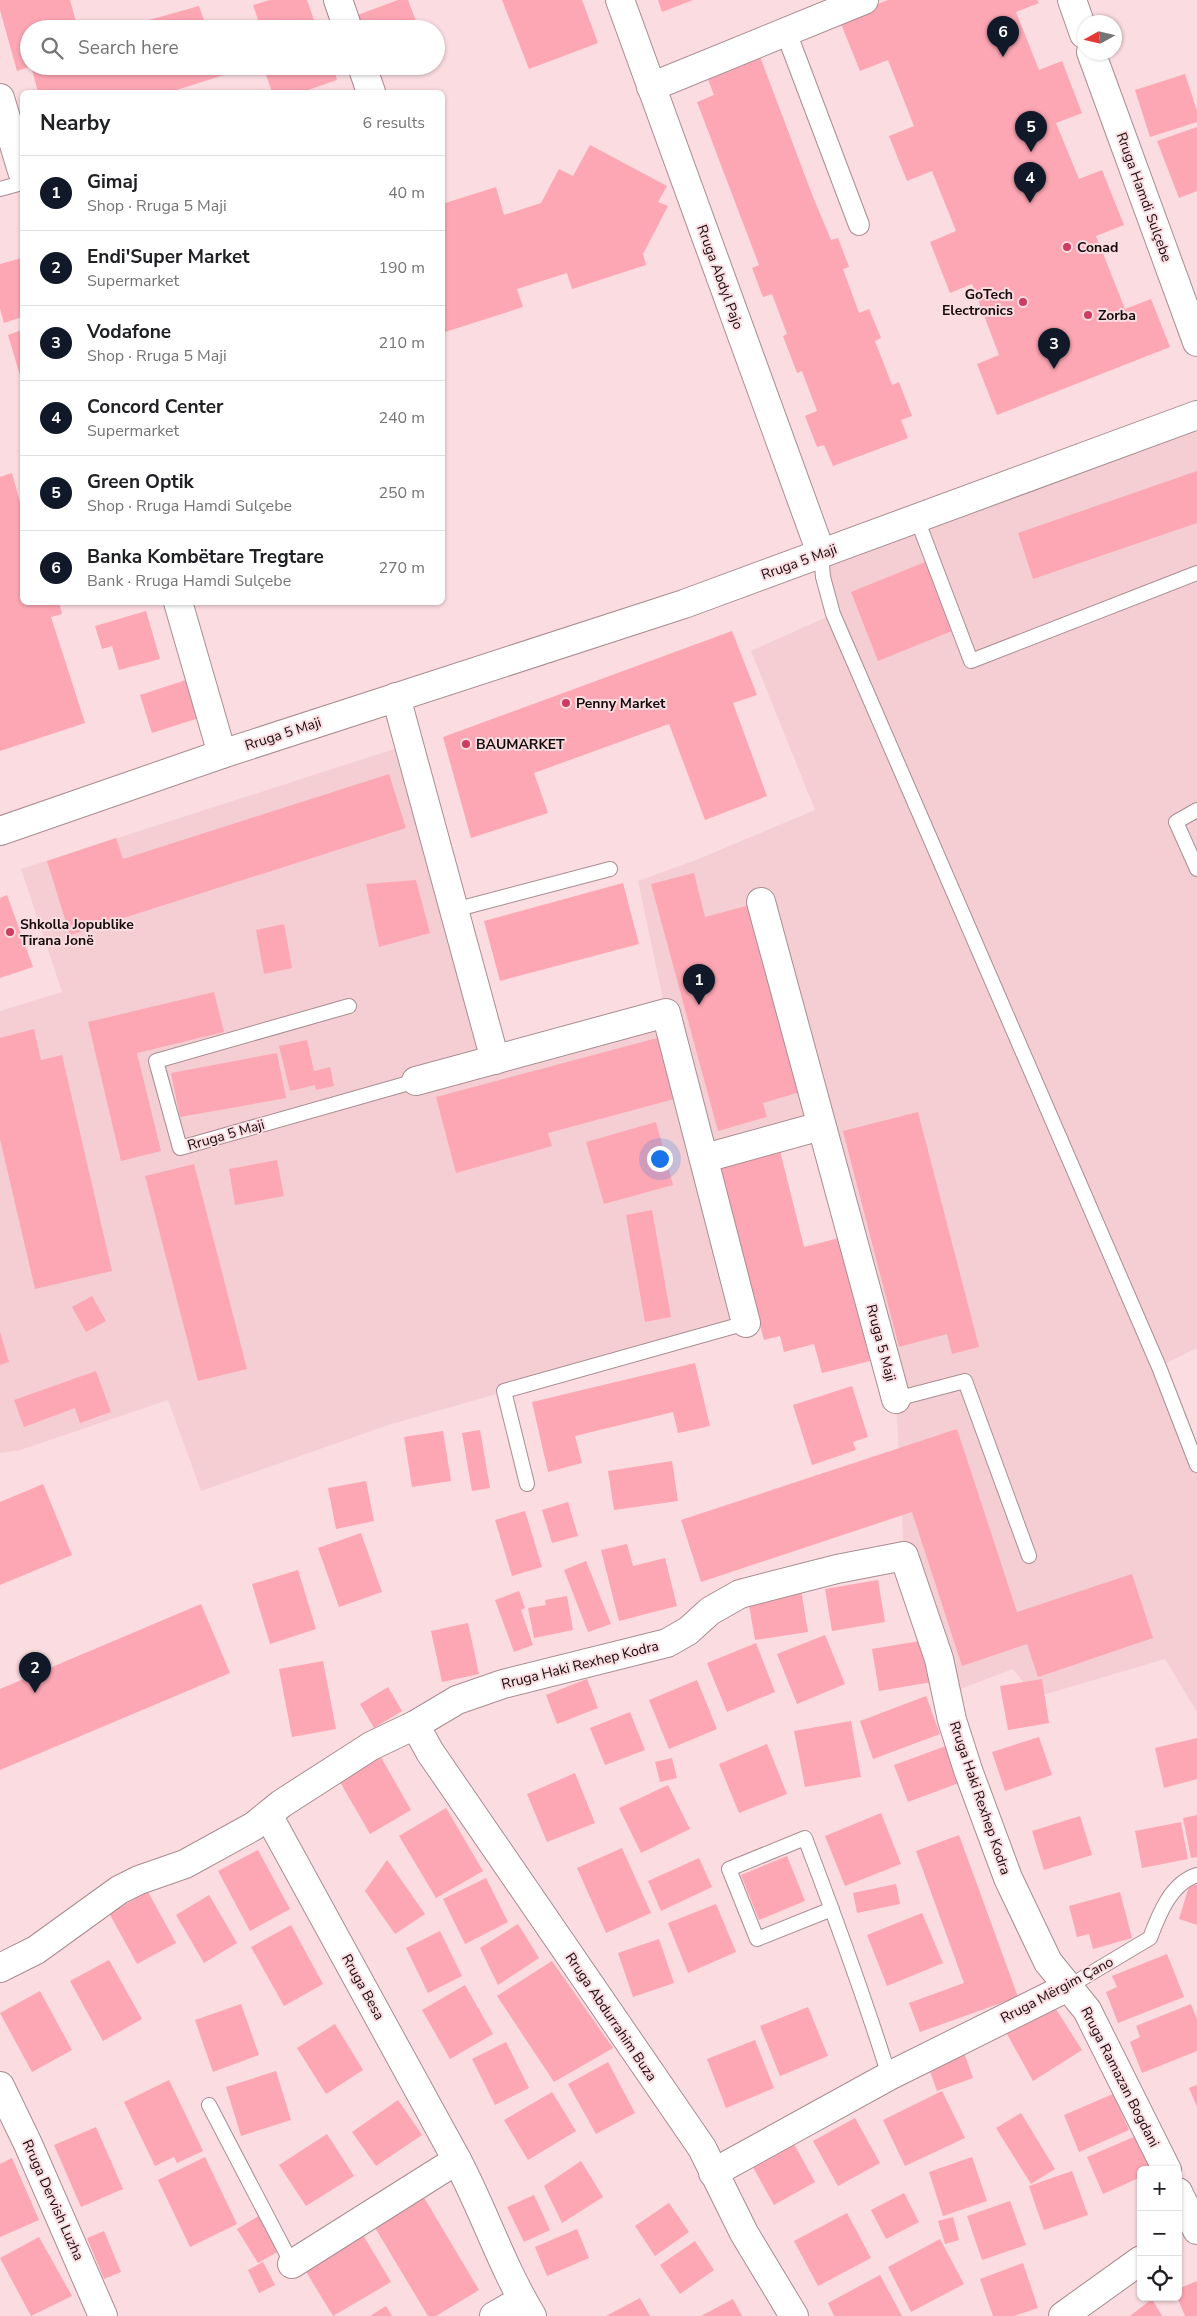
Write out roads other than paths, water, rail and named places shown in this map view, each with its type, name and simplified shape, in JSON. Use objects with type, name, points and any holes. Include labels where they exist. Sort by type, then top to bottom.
[{"type":"street","points":[[338,0],[345,20]]},
{"type":"street","name":"Rruga Abdyl Pajo","points":[[620,0],[821,554]]},
{"type":"street","points":[[651,87],[864,0]]},
{"type":"street","points":[[1072,0],[1077,15]]},
{"type":"street","points":[[786,32],[859,225]]},
{"type":"street","name":"Rruga Hamdi Sulçebe","points":[[1094,60],[1197,342]]},
{"type":"street","points":[[365,75],[370,90]]},
{"type":"street","points":[[0,98],[20,164]]},
{"type":"street","name":"Rruga 5 Maji","points":[[0,831],[222,754],[684,604],[916,520],[1197,414]]},
{"type":"street","points":[[179,605],[222,754]]},
{"type":"street","points":[[396,697],[495,1060]]},
{"type":"street","name":"Rruga 5 Maji","points":[[761,902],[896,1399]]},
{"type":"street","name":"Rruga 5 Maji","points":[[416,1081],[666,1013],[705,1158],[746,1323]]},
{"type":"street","points":[[705,1158],[821,1126]]},
{"type":"street","name":"Rruga Haki Rexhep Kodra","points":[[0,1968],[36,1950],[119,1890],[147,1877],[185,1864],[254,1826],[371,1746],[415,1725],[457,1700],[503,1684],[642,1651],[667,1643],[688,1631],[710,1611],[740,1594],[837,1569],[904,1556],[938,1659],[952,1720],[968,1770],[1008,1878],[1044,1955],[1068,1987]]},
{"type":"street","name":"Rruga Abdurrahim Buza","points":[[415,1725],[430,1752],[702,2148],[713,2173],[749,2240],[794,2316]]},
{"type":"street","name":"Rruga Besa","points":[[268,1815],[458,2160],[527,2308]]},
{"type":"street","name":"Rruga Mërgim Çano","points":[[713,2173],[889,2076],[1068,1987]]},
{"type":"street","name":"Rruga Ramazan Bogdani","points":[[1068,1987],[1087,2010],[1165,2166]]},
{"type":"street","name":"Rruga Dervish Luzha","points":[[0,2086],[28,2144],[103,2316]]},
{"type":"street","points":[[292,2264],[458,2160]]},
{"type":"street","points":[[1182,2204],[1190,2229]]},
{"type":"street","points":[[1063,2316],[1137,2263]]},
{"type":"street","points":[[494,2316],[527,2308]]},
{"type":"lane","points":[[0,189],[20,184]]},
{"type":"lane","points":[[916,520],[971,661],[1197,573]]},
{"type":"lane","points":[[821,554],[823,577],[833,614],[1155,1357],[1197,1465]]},
{"type":"lane","points":[[1197,810],[1176,822],[1197,869]]},
{"type":"lane","points":[[454,910],[610,869]]},
{"type":"lane","name":"Rruga 5 Maji","points":[[349,1006],[156,1061],[180,1148],[416,1081]]},
{"type":"lane","name":"Rruga 5 Maji","points":[[527,1484],[504,1391],[746,1323]]},
{"type":"lane","name":"Rruga 5 Maji","points":[[896,1399],[965,1381],[1029,1556]]},
{"type":"lane","points":[[832,1909],[757,1940],[729,1868],[804,1838],[832,1909],[863,1991],[889,2076]]},
{"type":"lane","name":"Rruga Mërgim Çano","points":[[1068,1987],[1150,1938],[1160,1911],[1185,1879],[1197,1875]]},
{"type":"lane","points":[[209,2105],[292,2264]]},
{"type":"place","name":"Banka Kombëtare Tregtare","points":[[1003,57]]},
{"type":"place","name":"Green Optik","points":[[1031,152]]},
{"type":"place","name":"Concord Center","points":[[1030,203]]},
{"type":"place","name":"Conad","points":[[1067,247]]},
{"type":"place","name":"GoTech Electronics","points":[[1023,302]]},
{"type":"place","name":"Zorba","points":[[1088,315]]},
{"type":"place","name":"Vodafone","points":[[1054,369]]},
{"type":"place","name":"Penny Market","points":[[566,703]]},
{"type":"place","name":"BAUMARKET","points":[[466,744]]},
{"type":"place","name":"Shkolla Jopublike Tirana Jonë","points":[[10,932]]},
{"type":"place","name":"Gimaj","points":[[699,1005]]},
{"type":"place","name":"Endi'Super Market","points":[[35,1693]]}]
